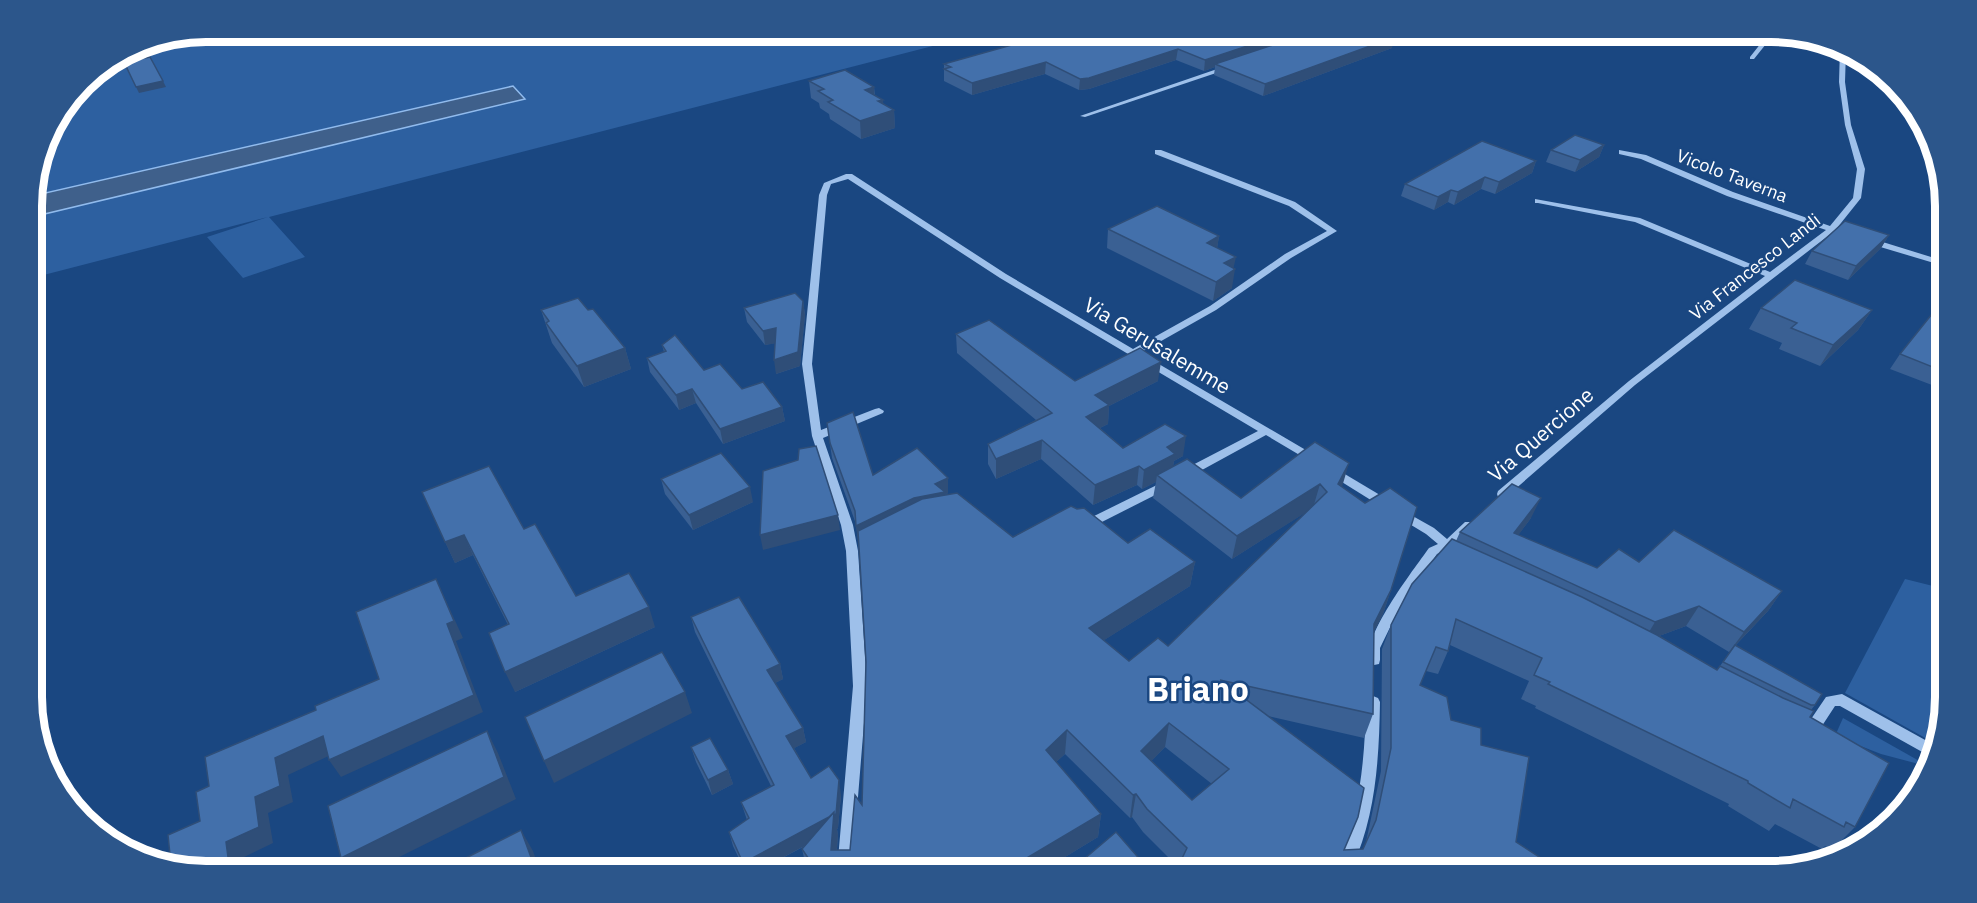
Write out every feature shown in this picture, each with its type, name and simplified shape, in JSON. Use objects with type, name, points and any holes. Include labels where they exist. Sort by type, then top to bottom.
[{"type":"street","points":[[1752,58],[1764,42]]},
{"type":"street","name":"Via Francesco Landi","points":[[1632,383],[1832,229],[1857,198],[1861,169],[1848,125],[1842,82],[1843,59]]},
{"type":"street","points":[[1083,116],[1230,66]]},
{"type":"street","points":[[1132,353],[1213,308],[1288,256],[1333,231],[1292,204],[1158,152]]},
{"type":"street","name":"Vicolo Taverna","points":[[1622,152],[1643,157],[1730,194],[1843,232]]},
{"type":"street","name":"Via Gerusalemme","points":[[817,436],[807,364],[823,195],[828,183],[849,176],[1002,276],[1310,457],[1410,519],[1441,551]]},
{"type":"street","points":[[1538,201],[1637,220],[1772,276]]},
{"type":"street","points":[[1866,239],[1935,261]]},
{"type":"street","name":"Via Quercione","points":[[1373,670],[1374,648],[1393,609],[1441,551],[1632,383]]},
{"type":"street","points":[[845,861],[860,686],[857,549],[817,436],[879,411]]},
{"type":"street","points":[[1076,527],[1095,522],[1264,432]]},
{"type":"street","points":[[1348,861],[1357,842],[1372,771],[1373,693]]},
{"type":"street","points":[[1797,728],[1813,728],[1831,701],[1842,700],[1927,748]]},
{"type":"shaded area","points":[[206,42],[948,42],[269,217],[305,257],[243,278],[207,237],[268,217],[42,275],[43,184],[59,133],[76,106],[106,76],[133,59],[163,48],[184,43]]},
{"type":"shaded area","points":[[513,86],[525,99],[42,215],[42,194]]},
{"type":"shaded area","points":[[1905,579],[1935,586],[1935,697],[1934,719],[1929,740],[1845,693]]},
{"type":"shaded area","points":[[1843,718],[1922,762],[1921,765],[1881,754],[1835,736]]},
{"type":"building","points":[[1022,42],[1259,42],[1205,60],[1178,49],[1080,79],[1046,62],[972,83],[944,69],[951,67],[944,64]]},
{"type":"building","points":[[1282,42],[1381,42],[1265,84],[1215,64]]},
{"type":"building","points":[[150,57],[163,81],[136,87],[125,64]]},
{"type":"building","points":[[845,70],[874,87],[865,90],[883,100],[878,101],[894,110],[860,121],[828,102],[833,100],[818,91],[824,89],[809,81]]},
{"type":"building","points":[[1575,135],[1604,145],[1580,160],[1551,150]]},
{"type":"building","points":[[1482,141],[1536,161],[1499,182],[1485,177],[1458,192],[1451,190],[1438,197],[1405,184]]},
{"type":"building","points":[[1157,206],[1219,236],[1207,243],[1236,257],[1224,263],[1235,269],[1216,282],[1108,229]]},
{"type":"building","points":[[1845,221],[1889,235],[1856,266],[1812,251]]},
{"type":"building","points":[[1795,280],[1872,310],[1833,345],[1791,328],[1797,323],[1761,308]]},
{"type":"building","points":[[795,293],[803,301],[798,352],[774,360],[776,328],[763,331],[744,308]]},
{"type":"building","points":[[578,298],[588,310],[593,309],[625,348],[577,366],[546,323],[549,321],[541,310]]},
{"type":"building","points":[[1935,310],[1935,368],[1900,354]]},
{"type":"building","points":[[989,320],[1075,381],[1140,348],[1161,362],[1095,395],[1109,405],[1086,417],[1123,448],[1165,424],[1186,436],[1167,447],[1175,454],[1144,470],[1139,466],[1095,485],[1042,440],[996,459],[988,444],[1052,413],[956,334]]},
{"type":"building","points":[[675,335],[704,370],[720,364],[742,389],[763,382],[782,407],[720,429],[692,389],[676,395],[647,358],[666,351],[662,345]]},
{"type":"building","points":[[853,412],[873,475],[917,448],[948,478],[935,484],[945,492],[914,498],[856,526],[855,511],[830,443],[827,423]]},
{"type":"building","points":[[1315,442],[1349,463],[1338,484],[1365,503],[1390,488],[1417,507],[1391,590],[1374,624],[1373,714],[1220,680],[1364,788],[1358,817],[1344,850],[1363,849],[1376,820],[1391,748],[1391,625],[1412,584],[1452,539],[1582,597],[1657,635],[1717,670],[1720,666],[1814,711],[1810,717],[1889,763],[1855,827],[1846,822],[1844,827],[1793,799],[1790,808],[1748,781],[1548,684],[1550,682],[1534,675],[1542,658],[1456,619],[1448,651],[1436,647],[1420,685],[1447,697],[1451,720],[1481,728],[1481,745],[1529,757],[1516,842],[1546,861],[1181,861],[1187,848],[1147,809],[1136,794],[1133,795],[1067,730],[1046,750],[1101,814],[1022,861],[810,861],[802,849],[834,812],[831,850],[850,850],[855,795],[862,805],[866,662],[858,531],[922,499],[957,493],[1013,537],[1071,506],[1077,509],[1084,508],[1128,543],[1150,529],[1195,562],[1089,628],[1129,661],[1158,638],[1168,646],[1327,492],[1320,484],[1237,536],[1157,475],[1187,459],[1241,498]],"holes":[[[1169,723],[1229,769],[1192,800],[1141,751]]]},
{"type":"building","points":[[816,446],[838,515],[760,535],[763,471],[798,460],[799,449]]},
{"type":"building","points":[[721,453],[750,487],[689,515],[661,479]]},
{"type":"building","points":[[489,466],[524,529],[535,524],[576,596],[629,573],[649,607],[505,672],[489,633],[509,624],[464,535],[445,542],[422,492]]},
{"type":"building","points":[[1512,484],[1541,498],[1514,533],[1597,568],[1619,549],[1639,562],[1674,530],[1782,591],[1744,632],[1699,606],[1655,622],[1460,532]]},
{"type":"building","points":[[436,579],[454,621],[447,624],[474,695],[329,760],[323,736],[275,758],[280,786],[255,797],[259,827],[226,842],[229,861],[184,860],[170,857],[168,835],[200,821],[196,792],[209,786],[205,757],[316,710],[315,706],[379,679],[356,612]]},
{"type":"building","points":[[739,597],[780,664],[767,670],[803,728],[786,736],[811,778],[829,766],[839,780],[836,814],[834,815],[834,812],[829,817],[747,861],[742,861],[729,832],[749,818],[741,802],[774,785],[691,617]]},
{"type":"building","points":[[1735,645],[1822,694],[1815,705],[1723,662]]},
{"type":"building","points":[[662,652],[685,692],[544,761],[525,717]]},
{"type":"building","points":[[487,731],[504,777],[341,858],[328,806]]},
{"type":"building","points":[[710,738],[728,770],[708,780],[691,747]]},
{"type":"building","points":[[521,830],[532,861],[460,861]]},
{"type":"building","points":[[1116,832],[1141,861],[1082,861]]},
{"type":"district","name":"Briano","points":[[1198,689]]}]
